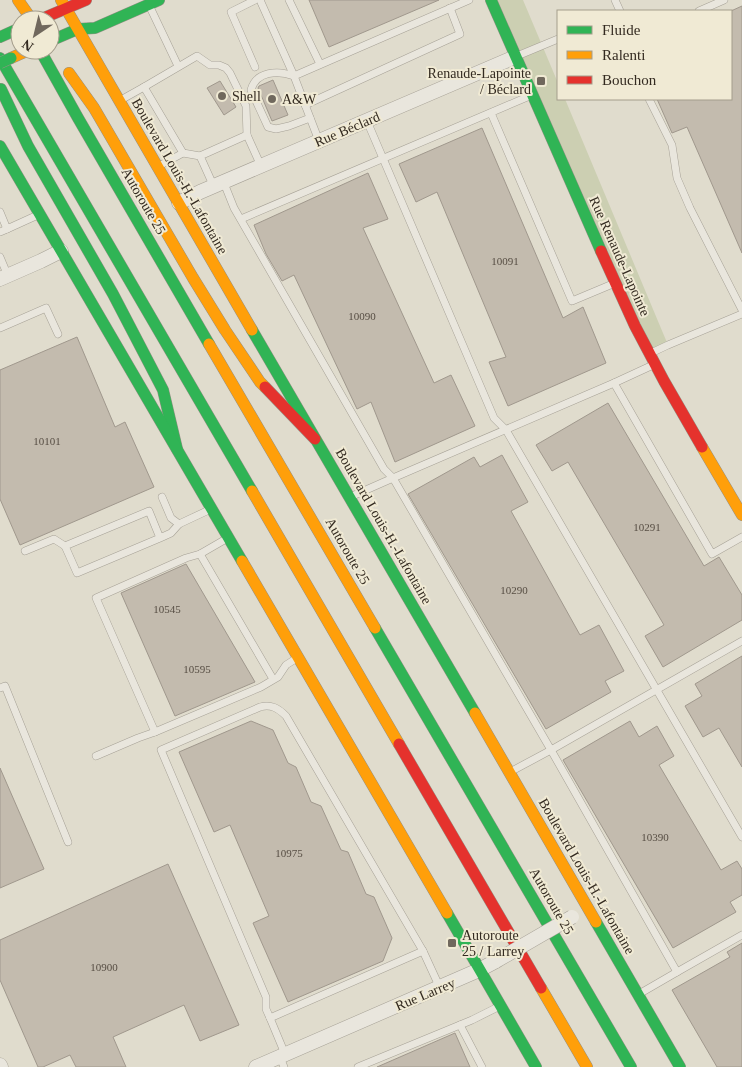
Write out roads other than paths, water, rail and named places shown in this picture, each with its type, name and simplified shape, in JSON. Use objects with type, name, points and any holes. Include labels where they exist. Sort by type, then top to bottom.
[{"type":"main road","points":[[64,4],[86,0]]},
{"type":"main road","name":"Rue Renaude-Lapointe","points":[[491,0],[615,283],[664,381],[735,497],[742,515]]},
{"type":"main road","points":[[60,37],[78,29],[95,28],[154,2]]},
{"type":"main road","name":"Boulevard Louis-H.-Lafontaine","points":[[64,4],[680,1067]]},
{"type":"main road","points":[[0,58],[587,1067]]},
{"type":"main road","points":[[60,59],[94,108],[225,330],[260,382],[315,438]]},
{"type":"main road","name":"Autoroute 25","points":[[46,60],[631,1067]]},
{"type":"main road","points":[[0,87],[28,146],[114,294],[163,390],[177,449]]},
{"type":"main road","points":[[1,149],[536,1067]]},
{"type":"street","name":"Rue Béclard","points":[[179,203],[515,57]]},
{"type":"street","points":[[4,278],[61,251]]},
{"type":"street","name":"Rue Larrey","points":[[256,1067],[283,1059],[479,970],[588,908]]},
{"type":"lane","points":[[255,0],[231,12],[255,67]]},
{"type":"lane","points":[[260,0],[294,76],[319,141]]},
{"type":"lane","points":[[289,0],[320,64]]},
{"type":"lane","points":[[310,118],[276,129],[268,127],[251,90],[253,84],[259,77],[270,73],[284,72],[294,76],[469,0]]},
{"type":"lane","points":[[701,10],[724,0]]},
{"type":"lane","points":[[154,2],[178,66]]},
{"type":"lane","points":[[305,105],[460,34],[450,8]]},
{"type":"lane","points":[[515,57],[557,39]]},
{"type":"lane","points":[[119,101],[196,56],[210,65],[219,65],[226,68],[246,106],[247,135],[261,166]]},
{"type":"lane","points":[[144,87],[183,153]]},
{"type":"lane","points":[[241,219],[532,95]]},
{"type":"lane","points":[[650,100],[672,145],[677,178],[690,208],[742,310]]},
{"type":"lane","points":[[491,113],[572,301],[615,283]]},
{"type":"lane","points":[[367,121],[494,418],[506,430],[742,836]]},
{"type":"lane","points":[[158,167],[183,153],[200,156],[247,135]]},
{"type":"lane","points":[[200,156],[241,219],[384,469],[393,478],[677,972]]},
{"type":"lane","points":[[0,212],[4,231],[40,214]]},
{"type":"lane","points":[[0,258],[4,278]]},
{"type":"lane","points":[[0,328],[46,308],[58,334]]},
{"type":"lane","points":[[350,497],[614,383],[653,359],[668,345],[742,314]]},
{"type":"lane","points":[[614,383],[712,554],[742,537]]},
{"type":"lane","points":[[162,497],[171,518],[179,524]]},
{"type":"lane","points":[[25,551],[54,539],[65,546],[78,573],[171,533],[179,524],[212,509]]},
{"type":"lane","points":[[65,546],[149,510],[160,538]]},
{"type":"lane","points":[[155,732],[96,598],[186,558],[200,554],[228,538]]},
{"type":"lane","points":[[200,554],[273,679]]},
{"type":"lane","points":[[509,773],[742,641]]},
{"type":"lane","points":[[96,756],[261,687],[278,676],[288,663],[298,658]]},
{"type":"lane","points":[[0,688],[5,686],[68,842]]},
{"type":"lane","points":[[283,1059],[266,1009],[266,997],[161,750],[260,707],[269,706],[279,709],[286,716],[423,951],[440,988]]},
{"type":"lane","points":[[638,994],[742,935]]},
{"type":"lane","points":[[270,1018],[423,951]]},
{"type":"lane","points":[[358,1067],[460,1025],[500,1006]]},
{"type":"lane","points":[[460,1025],[482,1067]]},
{"type":"place","name":"Renaude-Lapointe / Béclard","points":[[541,81]]},
{"type":"place","name":"Shell","points":[[222,96]]},
{"type":"place","name":"A&W","points":[[272,99]]},
{"type":"place","name":"Autoroute 25 / Larrey","points":[[452,943]]}]
